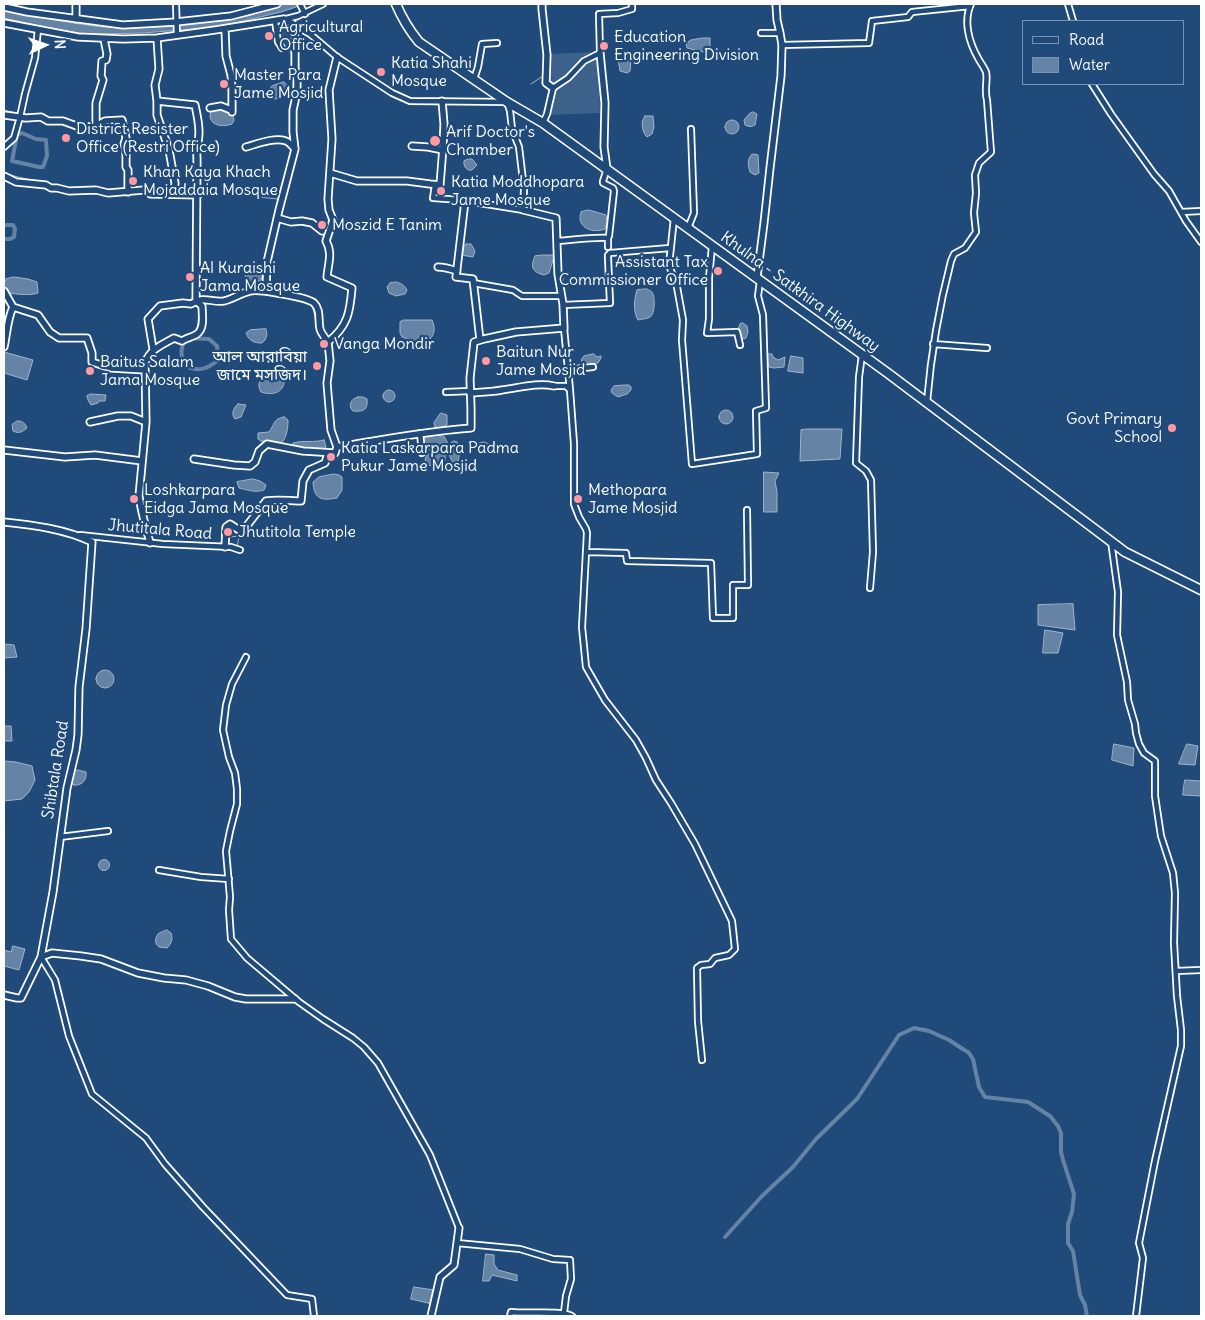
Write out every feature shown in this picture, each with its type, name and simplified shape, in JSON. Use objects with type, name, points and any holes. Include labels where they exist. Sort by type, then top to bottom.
[{"type":"highway","name":"Khulna - Satkhira Highway","points":[[396,4],[404,22],[419,42],[507,102],[543,123],[758,278],[927,402],[1125,552],[1201,590]]},
{"type":"street","points":[[76,4],[76,19]]},
{"type":"street","points":[[176,4],[177,35]]},
{"type":"street","points":[[4,7],[27,12],[123,25],[232,16],[277,4]]},
{"type":"street","points":[[4,23],[78,37],[104,39],[157,38],[275,21],[284,19],[302,9],[323,4]]},
{"type":"street","points":[[542,4],[548,55],[546,82],[553,88]]},
{"type":"street","points":[[608,247],[614,191],[613,188],[602,181],[607,169],[604,147],[605,103],[600,53],[599,14],[618,13],[632,9],[632,4]]},
{"type":"street","points":[[1068,4],[1072,20]]},
{"type":"street","points":[[782,45],[869,43],[872,21],[908,17],[912,12],[970,5],[967,18],[969,38],[978,59],[986,71],[985,94],[991,152],[979,162],[975,175],[974,213],[976,232],[965,248],[954,254],[951,261],[937,320],[927,402]]},
{"type":"street","points":[[674,218],[670,265],[684,320],[682,340],[692,464],[757,454],[756,411],[766,408],[762,315],[758,296],[758,278],[776,114],[780,96],[782,45],[776,6]]},
{"type":"street","points":[[284,19],[310,34],[337,57],[392,93],[410,101],[507,102],[512,129],[519,147],[524,188],[524,210]]},
{"type":"street","points":[[275,21],[278,42],[282,48]]},
{"type":"street","points":[[263,291],[267,262],[295,149],[293,110],[297,80],[295,37],[292,24]]},
{"type":"street","points":[[4,147],[14,138],[35,58],[38,29]]},
{"type":"street","points":[[210,108],[222,106],[232,111],[231,75],[226,56],[225,29]]},
{"type":"street","points":[[761,33],[780,33]]},
{"type":"street","points":[[157,38],[159,69],[155,85],[157,115],[169,150],[175,183],[174,194]]},
{"type":"street","points":[[96,126],[96,103],[103,80],[101,76],[102,61],[106,60],[107,54],[104,39]]},
{"type":"street","points":[[474,79],[482,44],[497,43]]},
{"type":"street","points":[[543,123],[553,88],[568,78],[584,62],[600,53]]},
{"type":"street","points":[[328,342],[342,329],[347,319],[351,304],[352,288],[327,277],[330,248],[326,241],[333,220],[329,210],[328,199],[332,139],[329,90],[337,57]]},
{"type":"street","points":[[1093,85],[1154,174],[1169,191],[1180,212],[1201,242]]},
{"type":"street","points":[[157,101],[195,105],[199,132],[196,157],[198,195],[196,217],[196,301]]},
{"type":"street","points":[[330,173],[357,181],[408,181],[440,185],[444,124],[442,101]]},
{"type":"street","points":[[4,115],[41,117],[48,121],[63,121],[82,128],[96,126],[105,121],[122,120],[126,138],[124,144],[126,149],[126,167],[128,170],[128,192]]},
{"type":"street","points":[[688,228],[694,213],[690,129]]},
{"type":"street","points":[[246,147],[267,141],[287,141],[295,149]]},
{"type":"street","points":[[412,146],[443,150]]},
{"type":"street","points":[[4,176],[16,182],[46,185],[51,188],[69,190],[96,190],[108,193],[144,190],[150,194],[198,195]]},
{"type":"street","points":[[435,185],[434,198],[524,210],[556,218],[558,274],[563,305],[574,444],[574,504],[586,528],[587,552],[582,627],[586,667],[605,700],[636,740],[656,780],[694,844],[732,921],[735,950],[729,955],[715,958],[710,964],[701,965],[697,968],[698,1021],[702,1060]]},
{"type":"street","points":[[465,201],[456,277],[473,279],[480,340]]},
{"type":"street","points":[[1180,212],[1201,211]]},
{"type":"street","points":[[277,218],[291,222],[302,221],[312,223],[322,231]]},
{"type":"street","points":[[557,241],[608,238]]},
{"type":"street","points":[[712,245],[709,278],[710,319],[707,333],[737,332],[740,345]]},
{"type":"street","points":[[563,305],[610,304],[608,254],[670,248]]},
{"type":"street","points":[[438,267],[457,271]]},
{"type":"street","points":[[260,283],[263,291]]},
{"type":"street","points":[[473,283],[513,290],[522,296],[561,296]]},
{"type":"street","points":[[4,291],[13,307],[38,315],[50,332],[59,338],[87,338],[92,353],[92,362],[111,368],[145,370]]},
{"type":"street","points":[[153,350],[148,319],[160,306],[183,303],[191,304],[206,299],[225,301],[252,291],[263,291],[306,298],[315,304],[320,316],[320,330],[328,342],[330,361],[327,383],[331,430],[337,447],[335,453],[288,449],[266,444],[255,462],[250,466],[194,459]]},
{"type":"street","points":[[150,543],[139,496],[146,422],[145,370],[148,357],[153,350],[174,338],[182,341],[196,334],[200,329],[202,306],[196,301]]},
{"type":"street","points":[[4,348],[8,317],[13,307]]},
{"type":"street","points":[[337,447],[420,433],[471,428],[470,378],[474,342],[516,332],[564,328]]},
{"type":"street","points":[[934,344],[987,348]]},
{"type":"street","points":[[862,354],[859,377],[856,463],[866,471],[871,480],[873,552],[870,588]]},
{"type":"street","points":[[568,370],[593,368]]},
{"type":"street","points":[[446,392],[504,390],[526,386],[550,385],[566,386],[570,390]]},
{"type":"street","points":[[90,422],[118,416],[131,416],[146,422]]},
{"type":"street","points":[[420,433],[422,453]]},
{"type":"street","points":[[4,450],[65,457],[95,455],[142,461]]},
{"type":"street","points":[[226,547],[226,527],[230,524],[242,532],[266,501],[301,501],[303,481],[309,470],[324,463],[328,453]]},
{"type":"street","points":[[568,486],[574,486]]},
{"type":"street","points":[[587,552],[626,553],[627,561],[711,563],[713,618],[733,618],[733,585],[748,585],[746,510]]},
{"type":"street","points":[[4,522],[77,535]]},
{"type":"street","name":"Jhutitala Road","points":[[77,535],[150,543],[226,547],[240,550]]},
{"type":"street","name":"Shibtala Road","points":[[4,995],[20,998],[41,957],[53,892],[67,788],[76,750],[79,687],[86,629],[92,542],[77,535]]},
{"type":"street","points":[[1111,540],[1118,592],[1117,635],[1127,682],[1128,700],[1139,744],[1144,753],[1155,761],[1155,796],[1162,836],[1174,873],[1174,943],[1177,996],[1182,1030],[1181,1046],[1154,1161],[1139,1243],[1143,1258],[1136,1316]]},
{"type":"street","points":[[246,657],[232,684],[226,705],[223,730],[235,773],[237,789],[237,804],[226,851],[231,938],[247,958],[295,999],[364,1047],[378,1063],[430,1155],[459,1228],[454,1265],[440,1277],[431,1316]]},
{"type":"street","points":[[60,837],[108,831]]},
{"type":"street","points":[[158,870],[201,877],[229,879]]},
{"type":"street","points":[[295,999],[246,999],[208,986],[186,980],[164,978],[138,972],[100,959],[52,953],[41,957],[55,980],[69,1036],[92,1094],[146,1138],[165,1164],[287,1295],[312,1299],[314,1316]]},
{"type":"street","points":[[1176,971],[1201,970]]},
{"type":"street","points":[[457,1243],[520,1249],[553,1259],[570,1260],[571,1279],[564,1313]]},
{"type":"street","points":[[510,1316],[511,1312],[525,1314],[564,1313],[572,1316]]},
{"type":"shaded area","points":[[278,22],[291,24],[293,50],[291,55],[286,51]]},
{"type":"shaded area","points":[[598,52],[600,113],[551,115],[549,54]]},
{"type":"water","points":[[284,4],[301,4],[281,12],[218,27],[143,33],[79,33],[4,18],[4,10],[102,27],[171,26],[248,16]]},
{"type":"water","points":[[710,38],[710,47],[707,52],[687,48],[686,43]]},
{"type":"water","points":[[626,57],[631,59],[630,71],[627,73],[620,71],[618,59]]},
{"type":"water","points":[[284,82],[289,89],[286,97],[275,99],[271,97],[269,89]]},
{"type":"water","points":[[225,109],[232,112],[234,120],[232,124],[223,126],[213,122],[210,115],[211,110]]},
{"type":"water","points":[[753,112],[757,114],[755,125],[745,125],[744,120]]},
{"type":"water","points":[[645,116],[653,116],[654,127],[652,134],[647,137],[642,127],[642,121]]},
{"type":"water","points":[[732,120],[737,122],[739,127],[737,132],[732,134],[727,132],[725,127],[727,122]]},
{"type":"water","points":[[751,155],[758,155],[759,173],[755,175],[750,172],[748,163]]},
{"type":"water","points":[[472,159],[477,165],[472,170],[467,169],[464,165],[464,161]]},
{"type":"water","points":[[589,210],[606,215],[605,229],[592,230],[586,228],[581,223],[581,212]]},
{"type":"water","points":[[466,244],[471,244],[475,251],[473,257],[461,255],[462,249]]},
{"type":"water","points":[[554,255],[549,273],[544,275],[535,271],[532,266],[535,256]]},
{"type":"water","points":[[252,266],[263,269],[263,274],[261,280],[252,284],[247,281],[245,276],[248,267]]},
{"type":"water","points":[[14,277],[37,282],[38,293],[27,295],[8,293],[5,290],[4,284],[6,279]]},
{"type":"water","points":[[396,282],[406,288],[405,294],[396,296],[389,293],[387,287],[390,283]]},
{"type":"water","points":[[647,289],[654,296],[653,313],[649,318],[638,320],[634,305],[637,290]]},
{"type":"water","points":[[404,320],[432,320],[433,335],[422,344],[402,337],[400,322]]},
{"type":"water","points":[[743,323],[747,326],[748,332],[744,339],[740,337],[738,329],[740,324]]},
{"type":"water","points":[[266,329],[267,335],[262,343],[252,341],[246,333],[250,330]]},
{"type":"water","points":[[4,352],[33,360],[27,380],[4,373]]},
{"type":"water","points":[[594,354],[597,357],[601,356],[598,363],[583,365],[581,363],[584,356]]},
{"type":"water","points":[[767,354],[772,354],[778,360],[785,357],[784,367],[769,367]]},
{"type":"water","points":[[791,356],[803,358],[803,373],[788,371]]},
{"type":"water","points":[[279,373],[284,374],[282,388],[276,393],[271,394],[261,392],[259,383],[261,380],[267,376]]},
{"type":"water","points":[[629,385],[631,390],[627,394],[618,397],[612,393],[611,390],[614,386]]},
{"type":"water","points":[[389,390],[395,396],[389,402],[383,396]]},
{"type":"water","points":[[91,394],[106,395],[105,401],[99,401],[91,405],[87,396]]},
{"type":"water","points":[[358,397],[367,399],[367,406],[363,411],[353,411],[351,403],[353,399]]},
{"type":"water","points":[[238,404],[246,405],[241,417],[235,419],[233,411]]},
{"type":"water","points":[[726,410],[731,412],[733,417],[731,422],[726,424],[721,422],[719,417],[721,412]]},
{"type":"water","points":[[441,413],[447,415],[447,425],[437,429],[434,423]]},
{"type":"water","points":[[284,417],[288,420],[287,430],[286,436],[280,444],[258,439],[258,433],[269,432],[276,421]]},
{"type":"water","points":[[17,421],[24,423],[27,428],[20,432],[13,431],[12,425]]},
{"type":"water","points":[[842,429],[840,459],[800,461],[801,430]]},
{"type":"water","points":[[434,435],[444,436],[448,444],[445,450],[430,450],[423,446],[423,441],[426,437]]},
{"type":"water","points":[[324,440],[326,447],[324,451],[293,447],[293,443],[297,442]]},
{"type":"water","points":[[454,441],[458,444],[459,454],[458,461],[453,462],[449,449],[450,444]]},
{"type":"water","points":[[484,442],[494,446],[493,448],[479,451],[477,444]]},
{"type":"water","points":[[445,453],[445,461],[436,465],[427,465],[425,459],[427,455]]},
{"type":"water","points":[[764,472],[779,473],[775,481],[777,512],[764,512]]},
{"type":"water","points":[[334,474],[342,477],[342,490],[337,498],[319,498],[315,492],[313,482],[319,477]]},
{"type":"water","points":[[253,479],[266,485],[264,490],[255,491],[239,488],[237,482]]},
{"type":"water","points":[[1073,604],[1075,630],[1038,625],[1038,605]]},
{"type":"water","points":[[1045,630],[1063,633],[1058,653],[1043,653]]},
{"type":"water","points":[[4,644],[14,645],[17,657],[4,658]]},
{"type":"water","points":[[105,670],[111,673],[114,679],[111,685],[105,688],[99,685],[96,679],[99,673]]},
{"type":"water","points":[[4,726],[11,726],[12,741],[4,741]]},
{"type":"water","points":[[1114,744],[1134,748],[1133,766],[1112,760]]},
{"type":"water","points":[[1187,744],[1198,746],[1195,765],[1179,764]]},
{"type":"water","points":[[4,761],[32,766],[35,780],[29,792],[22,799],[4,801]]},
{"type":"water","points":[[78,770],[86,772],[86,778],[81,784],[73,785],[71,780],[72,773]]},
{"type":"water","points":[[1185,780],[1201,781],[1201,796],[1183,795]]},
{"type":"water","points":[[104,859],[110,865],[104,871],[98,865]]},
{"type":"water","points":[[167,930],[171,933],[171,943],[167,948],[159,947],[156,942],[157,936]]},
{"type":"water","points":[[13,946],[25,949],[19,970],[4,966],[4,950],[11,952]]},
{"type":"water","points":[[486,1254],[494,1255],[494,1264],[498,1270],[517,1275],[517,1281],[492,1275],[489,1281],[483,1281]]},
{"type":"water","points":[[414,1287],[434,1290],[432,1304],[411,1299]]},
{"type":"waterway","points":[[258,26],[273,24],[260,26]]},
{"type":"waterway","points":[[531,84],[543,76]]},
{"type":"waterway","points":[[4,110],[35,115]]},
{"type":"waterway","points":[[159,129],[168,161]]},
{"type":"waterway","points":[[22,133],[36,139],[46,140],[47,156],[43,167],[12,161],[17,135],[22,133]]},
{"type":"waterway","points":[[4,173],[46,183]]},
{"type":"waterway","points":[[231,194],[278,199]]},
{"type":"waterway","points":[[4,225],[13,225],[15,229],[14,237],[4,239]]},
{"type":"waterway","points":[[409,228],[424,226]]},
{"type":"waterway","points":[[187,338],[209,339],[217,346],[218,360],[202,369],[193,369],[183,365],[182,350],[187,338]]},
{"type":"waterway","points":[[228,544],[229,537],[239,536],[237,548]]},
{"type":"waterway","points":[[725,1237],[762,1196],[793,1167],[816,1139],[857,1099],[899,1035],[914,1028],[929,1031],[949,1040],[969,1053],[973,1059],[979,1087],[985,1097],[1028,1102],[1050,1116],[1058,1126],[1061,1133],[1061,1152],[1074,1194],[1072,1212],[1068,1224],[1068,1243],[1073,1251],[1080,1295],[1085,1305],[1087,1316]]},
{"type":"place","name":"Agricultural Office","points":[[269,36]]},
{"type":"place","name":"Education Engineering Division","points":[[604,46]]},
{"type":"place","name":"Katia Shahi Mosque","points":[[381,72]]},
{"type":"place","name":"Master Para Jame Mosjid","points":[[224,84]]},
{"type":"place","name":"District Resister Office (Restri Office)","points":[[66,138]]},
{"type":"place","name":"Arif Doctor's Chamber","points":[[435,141]]},
{"type":"place","name":"Khan Kaya Khach Mojaddaia Mosque","points":[[133,181]]},
{"type":"place","name":"Katia Moddhopara Jame Mosque","points":[[441,191]]},
{"type":"place","name":"Moszid E Tanim","points":[[322,225]]},
{"type":"place","name":"Assistant Tax Commissioner Office","points":[[718,271]]},
{"type":"place","name":"Al Kuraishi Jama Mosque","points":[[190,277]]},
{"type":"place","name":"Vanga Mondir","points":[[324,344]]},
{"type":"place","name":"Baitun Nur Jame Mosjid","points":[[486,361]]},
{"type":"place","name":"আল আরাবিয়া জামে মসজিদ।","points":[[317,366]]},
{"type":"place","name":"Baitus Salam Jama Mosque","points":[[90,371]]},
{"type":"place","name":"Govt Primary School","points":[[1172,428]]},
{"type":"place","name":"Katia Laskarpara Padma Pukur Jame Mosjid","points":[[331,457]]},
{"type":"place","name":"Loshkarpara Eidga Jama Mosque","points":[[134,499]]},
{"type":"place","name":"Methopara Jame Mosjid","points":[[578,499]]},
{"type":"place","name":"Jhutitola Temple","points":[[228,532]]}]
